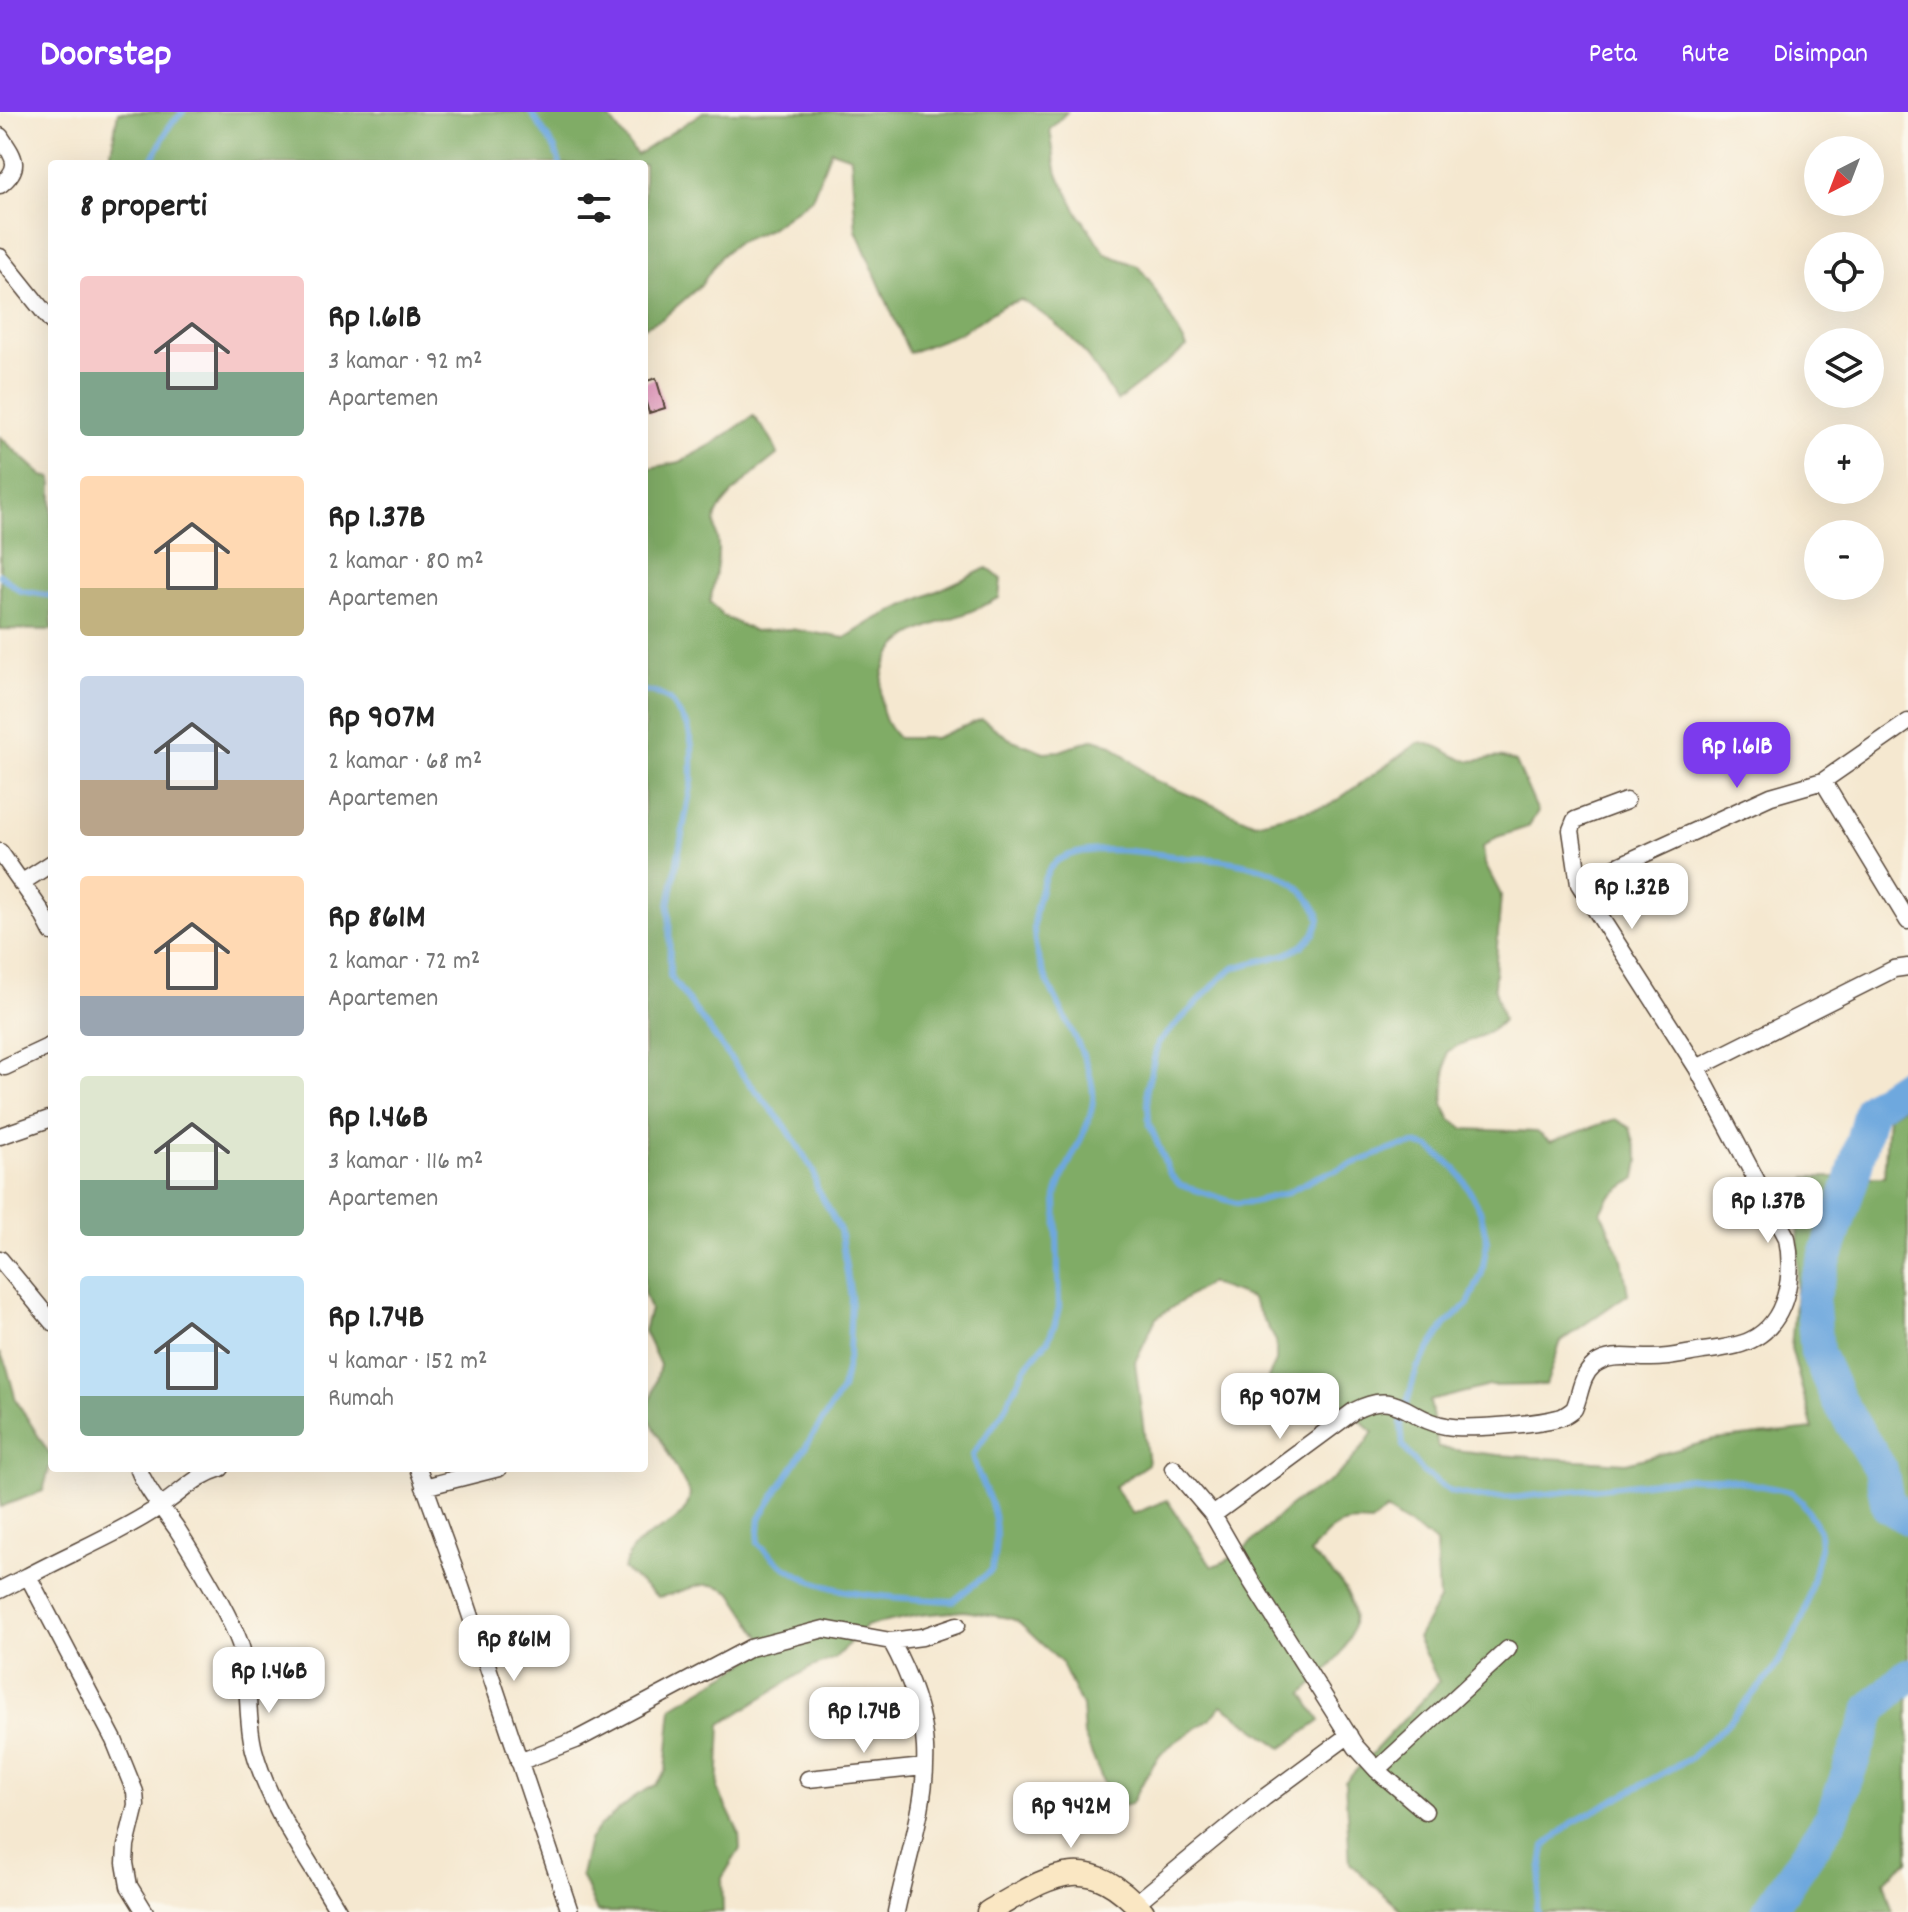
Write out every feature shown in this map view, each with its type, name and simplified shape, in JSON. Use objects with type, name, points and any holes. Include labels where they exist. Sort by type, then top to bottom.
[{"type":"main road","points":[[988,1912],[1039,1884],[1077,1873],[1089,1873],[1111,1883],[1139,1908]]},
{"type":"street","points":[[0,136],[15,160],[14,171],[0,185]]},
{"type":"street","points":[[0,257],[48,317]]},
{"type":"street","points":[[1579,884],[1771,796],[1823,781],[1908,722]]},
{"type":"street","points":[[1823,781],[1908,921]]},
{"type":"street","points":[[1213,1515],[1370,1402],[1392,1403],[1443,1426],[1462,1428],[1557,1419],[1574,1409],[1580,1386],[1595,1364],[1630,1356],[1677,1356],[1748,1342],[1765,1331],[1786,1296],[1791,1259],[1787,1238],[1697,1068],[1579,884],[1571,830],[1575,820],[1626,801]]},
{"type":"street","points":[[0,852],[48,926]]},
{"type":"street","points":[[21,883],[48,866]]},
{"type":"street","points":[[1697,1068],[1894,969],[1908,967]]},
{"type":"street","points":[[5,1067],[48,1047]]},
{"type":"street","points":[[0,1136],[48,1119]]},
{"type":"street","points":[[0,1259],[48,1317]]},
{"type":"street","points":[[1173,1468],[1213,1515],[1349,1735],[1377,1770],[1425,1811]]},
{"type":"street","points":[[140,1472],[236,1634],[244,1655],[254,1750],[286,1823],[339,1912]]},
{"type":"street","points":[[0,1590],[161,1506],[207,1472]]},
{"type":"street","points":[[419,1472],[570,1912]]},
{"type":"street","points":[[424,1487],[483,1472]]},
{"type":"street","points":[[28,1576],[114,1740],[135,1792],[136,1805],[125,1863],[129,1886],[145,1912]]},
{"type":"street","points":[[519,1762],[576,1740],[750,1648],[824,1629],[891,1641],[922,1637],[957,1625]]},
{"type":"street","points":[[891,1641],[920,1718],[925,1747],[920,1803],[896,1912]]},
{"type":"street","points":[[1377,1770],[1508,1649]]},
{"type":"street","points":[[1139,1908],[1265,1797],[1349,1735]]},
{"type":"street","points":[[808,1779],[924,1767]]},
{"type":"green space","points":[[118,112],[605,112],[637,155],[703,112],[1067,112],[1050,129],[1056,170],[1076,210],[1106,254],[1138,266],[1150,281],[1187,347],[1117,401],[1096,369],[1065,332],[1021,300],[1004,305],[960,333],[909,353],[856,230],[851,157],[831,150],[812,198],[769,229],[736,243],[720,257],[701,285],[662,319],[648,325],[648,160],[110,160]]},
{"type":"green space","points":[[753,416],[770,437],[778,454],[734,492],[715,520],[718,554],[710,602],[723,616],[754,631],[791,629],[845,638],[876,619],[987,568],[1001,579],[999,598],[918,631],[906,638],[888,659],[883,674],[882,706],[887,723],[898,738],[935,738],[982,719],[1010,739],[1044,752],[1060,751],[1094,739],[1112,745],[1154,780],[1255,823],[1330,805],[1418,743],[1440,748],[1466,760],[1500,758],[1516,762],[1538,812],[1528,827],[1497,837],[1483,847],[1485,864],[1501,895],[1494,986],[1503,1020],[1484,1035],[1447,1052],[1443,1104],[1451,1120],[1465,1129],[1537,1132],[1550,1142],[1615,1119],[1630,1128],[1639,1161],[1636,1178],[1609,1197],[1601,1212],[1622,1259],[1628,1294],[1561,1341],[1546,1385],[1489,1386],[1430,1401],[1438,1448],[1626,1463],[1714,1440],[1813,1429],[1791,1348],[1800,1193],[1807,1177],[1884,1177],[1888,1116],[1908,1104],[1908,1861],[1884,1881],[1893,1912],[1403,1912],[1350,1863],[1345,1782],[1439,1682],[1417,1638],[1439,1600],[1436,1543],[1386,1510],[1371,1523],[1350,1522],[1335,1527],[1310,1553],[1345,1589],[1352,1605],[1351,1634],[1336,1660],[1303,1694],[1320,1721],[1282,1748],[1222,1705],[1210,1719],[1164,1751],[1131,1804],[1123,1806],[1115,1802],[1105,1786],[1084,1736],[1082,1706],[1061,1662],[1017,1621],[964,1611],[920,1615],[866,1626],[835,1658],[808,1669],[721,1724],[718,1790],[739,1833],[740,1849],[722,1878],[723,1912],[597,1912],[581,1875],[589,1840],[599,1827],[637,1795],[655,1785],[666,1771],[672,1707],[769,1649],[732,1593],[704,1585],[658,1597],[623,1569],[635,1546],[683,1513],[690,1494],[648,1416],[660,1365],[648,1340],[648,468],[680,462]],"holes":[[[1209,1283],[1251,1298],[1276,1341],[1276,1361],[1260,1396],[1263,1413],[1328,1392],[1373,1432],[1334,1478],[1295,1502],[1246,1548],[1212,1566],[1167,1500],[1133,1514],[1114,1487],[1148,1464],[1135,1362],[1156,1318]]]},
{"type":"green space","points":[[0,437],[48,477],[48,630],[0,629]]},
{"type":"green space","points":[[0,1353],[16,1400],[48,1452],[48,1472],[43,1491],[0,1507]]},
{"type":"building","points":[[656,378],[665,408],[649,413],[648,410],[648,381]]},
{"type":"waterway","points":[[152,160],[170,125],[183,112]]},
{"type":"waterway","points":[[531,112],[559,160]]},
{"type":"waterway","points":[[0,575],[21,591],[48,595]]},
{"type":"waterway","points":[[648,691],[670,700],[688,727],[692,746],[692,781],[669,905],[670,976],[742,1074],[786,1127],[813,1170],[817,1188],[840,1230],[851,1297],[849,1354],[842,1390],[760,1518],[758,1543],[783,1566],[825,1586],[846,1591],[953,1601],[992,1570],[995,1519],[973,1454],[1001,1415],[1025,1368],[1048,1340],[1055,1324],[1059,1307],[1056,1197],[1087,1126],[1093,1101],[1088,1069],[1038,958],[1035,916],[1044,880],[1052,866],[1068,856],[1100,850],[1218,859],[1267,870],[1304,892],[1320,919],[1314,934],[1302,946],[1287,954],[1236,967],[1222,977],[1158,1043],[1147,1088],[1149,1123],[1170,1174],[1180,1185],[1236,1203],[1252,1202],[1286,1193],[1317,1177],[1398,1147],[1415,1144],[1430,1148],[1455,1168],[1480,1210],[1487,1241],[1482,1273],[1468,1304],[1445,1325],[1417,1368],[1401,1424],[1403,1446],[1423,1472],[1451,1492],[1484,1498],[1690,1478],[1724,1478],[1791,1492],[1802,1502],[1819,1530],[1820,1548],[1804,1615],[1770,1675],[1726,1725],[1689,1759],[1572,1823],[1545,1846],[1536,1908],[1538,1912]]},
{"type":"waterway","points":[[1908,1083],[1871,1108],[1852,1179],[1812,1297],[1817,1352],[1838,1400],[1881,1470],[1888,1506],[1908,1518]]},
{"type":"waterway","points":[[1768,1912],[1832,1817],[1872,1708],[1908,1675]]}]
